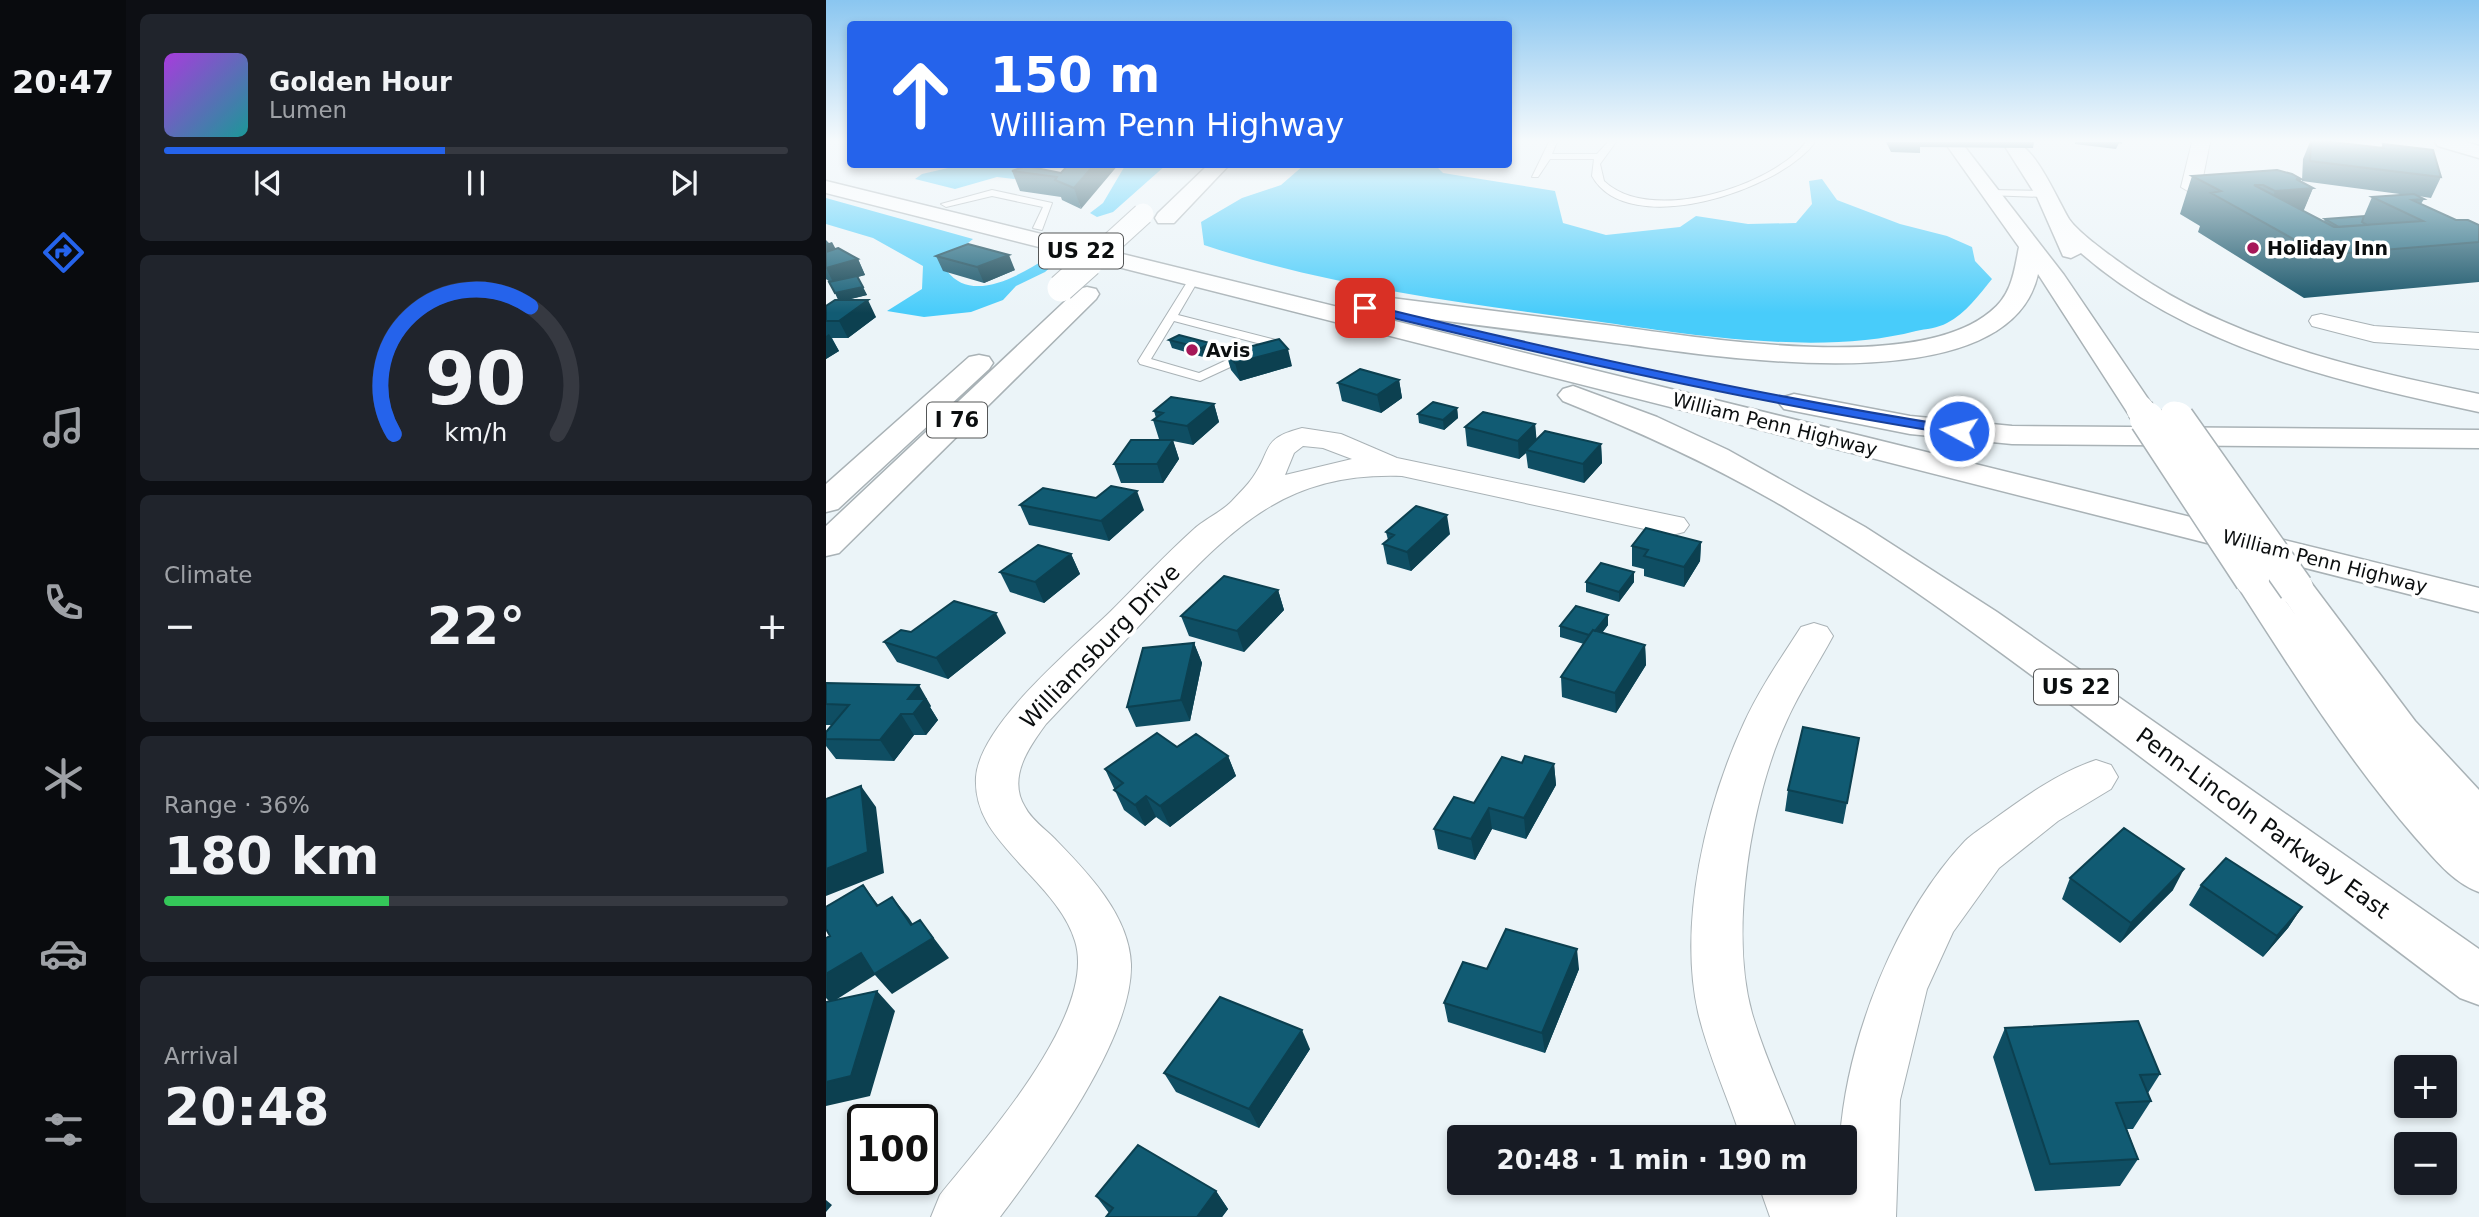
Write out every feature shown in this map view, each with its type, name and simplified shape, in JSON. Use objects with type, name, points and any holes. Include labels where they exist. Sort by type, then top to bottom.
[{"type":"main road","name":"William Penn Highway","points":[[873,199],[2479,600]]},
{"type":"main road","name":"William Penn Highway","points":[[926,199],[1796,416],[2479,582]]},
{"type":"main road","name":"I 76","points":[[1154,216],[1169,199]]},
{"type":"main road","name":"I 76","points":[[826,545],[1074,291],[1176,199]]},
{"type":"main road","points":[[1994,199],[2055,280],[2356,733],[2427,818],[2479,871]]},
{"type":"main road","points":[[2048,199],[2064,228],[2084,284],[2174,415],[2399,732],[2479,822]]},
{"type":"main road","points":[[2064,228],[2130,281],[2169,304],[2217,326],[2328,366],[2479,404]]},
{"type":"main road","points":[[1313,295],[1746,352],[1852,356],[1936,344],[1995,321],[2017,300],[2025,279],[2031,247]]},
{"type":"main road","name":"I 76","points":[[826,502],[1074,291]]},
{"type":"main road","name":"Penn-Lincoln Parkway East","points":[[1336,314],[1561,390],[1651,427],[1755,478],[1873,546],[1936,587],[2479,980]]},
{"type":"main road","name":"US 22","points":[[1469,333],[1845,414],[1942,429],[2049,436],[2479,439]]},
{"type":"street","points":[[2320,321],[2374,334],[2479,341]]},
{"type":"street","name":"Williamsburg Drive","points":[[962,1217],[1026,1134],[1090,1029],[1101,995],[1105,962],[1096,930],[1082,901],[1004,815],[999,793],[999,769],[1011,741],[1031,714],[1207,535],[1234,512],[1284,486],[1373,464],[1402,467],[1672,525]]},
{"type":"street","points":[[1767,1125],[1725,1012],[1717,947],[1720,891],[1737,805],[1750,758],[1766,720],[1814,636]]},
{"type":"street","points":[[1865,1217],[1871,1100],[1901,988],[1935,918],[1982,854],[2042,808],[2096,777]]},
{"type":"street","points":[[1857,1179],[1869,1153]]},
{"type":"street","points":[[1793,1195],[1801,1217]]},
{"type":"lane","points":[[946,204],[968,199]]},
{"type":"lane","points":[[1020,199],[1049,205],[1038,228]]},
{"type":"lane","points":[[1040,203],[1048,199]]},
{"type":"lane","points":[[1635,199],[1656,203],[1681,203],[1702,199]]},
{"type":"lane","points":[[1643,217],[1656,203]]},
{"type":"lane","points":[[1172,317],[1272,343],[1200,377],[1143,361],[1194,279]]},
{"type":"shaded area","points":[[826,199],[829,199],[973,239],[957,252],[947,271],[957,281],[969,285],[996,283],[1024,272],[1047,258],[1058,261],[1045,272],[1016,286],[1003,300],[971,312],[924,317],[887,311],[922,289],[923,266],[873,238],[826,224]]},
{"type":"shaded area","points":[[1105,199],[1128,199],[1113,212],[1097,217],[1090,213]]},
{"type":"shaded area","points":[[1241,199],[1557,199],[1563,223],[1606,235],[1680,227],[1696,216],[1748,224],[1796,223],[1812,204],[1811,199],[1836,199],[1900,224],[1947,236],[1972,247],[1975,261],[1992,279],[1966,309],[1940,326],[1879,338],[1839,342],[1756,341],[1672,332],[1447,300],[1349,283],[1252,260],[1204,245],[1201,222]]},
{"type":"building","points":[[2221,199],[2280,199],[2334,227],[2423,221],[2376,199],[2424,199],[2412,200],[2456,220],[2468,220],[2479,225],[2479,242],[2322,255]]},
{"type":"building","points":[[2364,216],[2362,222],[2367,225],[2339,227],[2325,219]]},
{"type":"building","points":[[968,244],[1009,255],[977,267],[936,256]]},
{"type":"building","points":[[838,248],[858,259],[826,268],[826,252]]},
{"type":"building","points":[[857,276],[863,287],[835,293],[829,282]]},
{"type":"building","points":[[835,300],[868,300],[839,321],[826,321],[826,306]]},
{"type":"building","points":[[1179,335],[1210,343],[1201,348],[1169,340]]},
{"type":"building","points":[[1279,339],[1288,349],[1235,363],[1226,353]]},
{"type":"building","points":[[1360,369],[1399,380],[1377,395],[1338,383]]},
{"type":"building","points":[[1171,397],[1214,404],[1187,426],[1153,420],[1163,413],[1154,411]]},
{"type":"building","points":[[1433,402],[1457,408],[1443,420],[1418,414]]},
{"type":"building","points":[[1483,412],[1535,424],[1518,441],[1465,427]]},
{"type":"building","points":[[1545,431],[1601,444],[1583,464],[1526,450]]},
{"type":"building","points":[[1131,440],[1173,440],[1157,464],[1114,464]]},
{"type":"building","points":[[1111,486],[1137,491],[1101,521],[1020,505],[1043,488],[1096,498]]},
{"type":"building","points":[[1416,506],[1447,515],[1407,552],[1383,544],[1394,535],[1386,532]]},
{"type":"building","points":[[1646,528],[1701,542],[1684,567],[1644,556],[1648,550],[1632,546]]},
{"type":"building","points":[[1038,545],[1071,554],[1035,582],[1000,572]]},
{"type":"building","points":[[1601,563],[1634,572],[1619,592],[1586,582]]},
{"type":"building","points":[[1224,576],[1278,590],[1237,631],[1181,616]]},
{"type":"building","points":[[954,601],[996,613],[936,658],[884,642],[901,630],[911,632]]},
{"type":"building","points":[[1576,606],[1608,615],[1589,635],[1560,626]]},
{"type":"building","points":[[1593,630],[1645,645],[1615,693],[1561,677]]},
{"type":"building","points":[[1194,643],[1181,700],[1127,707],[1143,648]]},
{"type":"building","points":[[826,683],[919,685],[908,699],[925,699],[913,714],[901,714],[880,740],[826,739],[826,732],[849,705],[826,704]]},
{"type":"building","points":[[1803,727],[1859,738],[1847,803],[1788,790]]},
{"type":"building","points":[[1157,733],[1177,747],[1196,734],[1228,756],[1160,806],[1146,796],[1135,805],[1114,790],[1123,783],[1105,769]]},
{"type":"building","points":[[1525,756],[1554,764],[1524,818],[1489,808],[1471,839],[1434,829],[1454,797],[1474,803],[1502,757],[1522,763]]},
{"type":"building","points":[[861,786],[868,852],[826,869],[826,799]]},
{"type":"building","points":[[2124,828],[2184,869],[2131,923],[2070,878]]},
{"type":"building","points":[[2226,858],[2302,907],[2277,936],[2201,885]]},
{"type":"building","points":[[863,885],[877,906],[892,897],[911,925],[920,920],[933,938],[874,974],[861,953],[826,974],[826,938],[830,936],[826,929],[826,907]]},
{"type":"building","points":[[1506,929],[1577,949],[1542,1033],[1444,1003],[1463,962],[1487,969]]},
{"type":"building","points":[[877,991],[851,1076],[826,1082],[826,1002]]},
{"type":"building","points":[[1220,997],[1302,1030],[1249,1109],[1164,1073]]},
{"type":"building","points":[[2138,1021],[2160,1074],[2140,1075],[2151,1101],[2116,1103],[2138,1159],[2050,1164],[2005,1028]]},
{"type":"building","points":[[1138,1145],[1216,1191],[1197,1217],[1106,1217],[1113,1208],[1096,1196]]},
{"type":"place","name":"Holiday Inn","points":[[2253,248]]},
{"type":"place","name":"Avis","points":[[1192,350]]},
{"type":"route","points":[[1365,308],[1825,410],[1959,431]]}]
